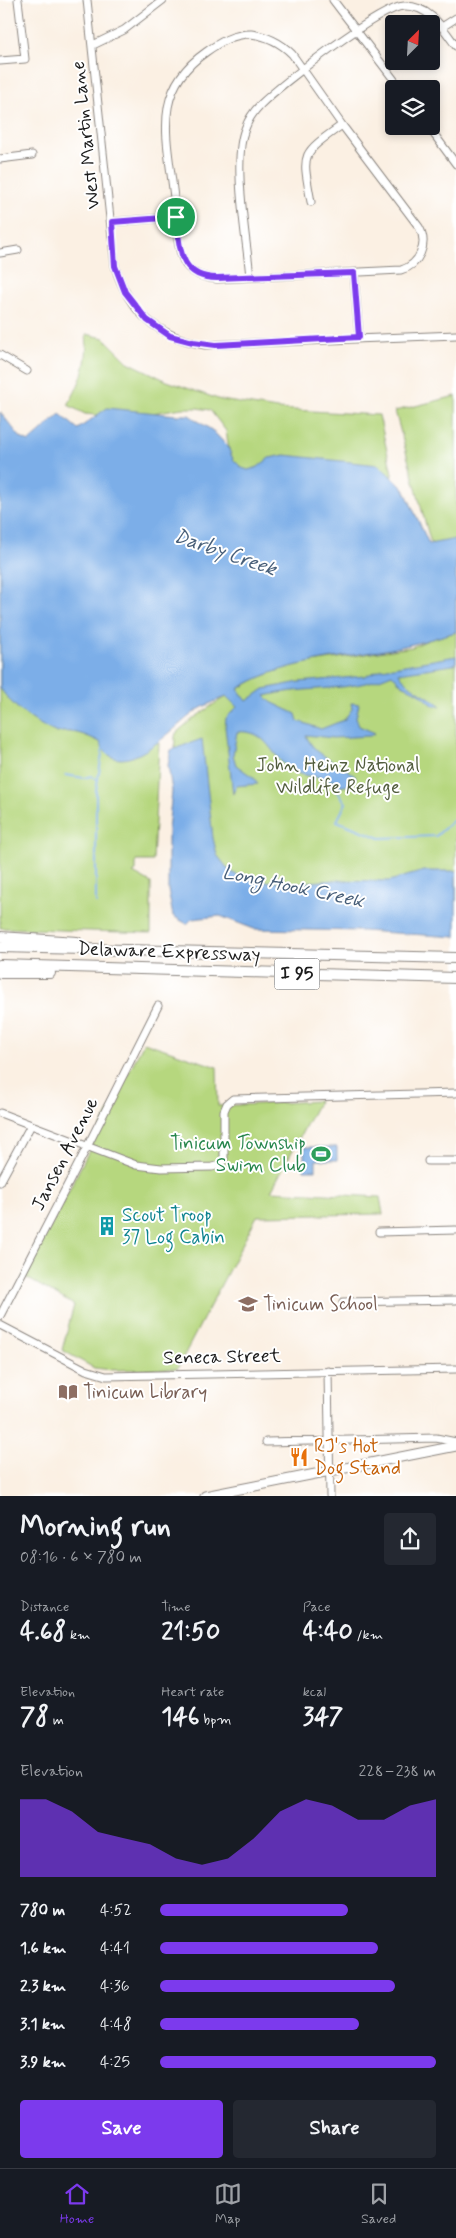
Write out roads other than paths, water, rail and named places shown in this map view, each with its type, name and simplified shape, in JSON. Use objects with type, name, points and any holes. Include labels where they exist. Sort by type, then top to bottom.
[{"type":"highway","points":[[0,937],[177,951]]},
{"type":"highway","name":"Delaware Expressway","points":[[0,947],[456,958]]},
{"type":"highway","name":"Delaware Expressway","points":[[0,965],[456,978]]},
{"type":"highway","points":[[0,973],[70,973],[139,970]]},
{"type":"main road","points":[[205,1496],[239,1492],[330,1471],[456,1446]]},
{"type":"street","points":[[0,61],[25,59],[18,0]]},
{"type":"street","name":"West Martin Lane","points":[[87,0],[112,222],[115,266],[125,292],[147,320],[170,336],[216,345],[359,337],[456,335]]},
{"type":"street","points":[[93,45],[124,30],[163,0]]},
{"type":"street","points":[[333,0],[358,30],[394,80]]},
{"type":"street","points":[[250,277],[239,162],[242,137],[251,117],[259,106],[302,69],[384,13],[403,3],[423,10],[442,27],[456,46]]},
{"type":"street","points":[[442,27],[456,18]]},
{"type":"street","points":[[246,34],[270,38],[284,45],[302,69],[342,125],[420,226],[423,236],[420,256],[409,267],[400,270],[354,273],[209,278],[190,269],[181,252],[176,217],[167,106],[172,90],[184,70],[199,56],[224,40],[246,34]]},
{"type":"street","points":[[311,202],[305,160],[308,153],[342,125]]},
{"type":"street","points":[[435,135],[456,164]]},
{"type":"street","points":[[0,159],[32,155]]},
{"type":"street","points":[[112,222],[176,217]]},
{"type":"street","points":[[0,253],[18,250]]},
{"type":"street","points":[[354,273],[359,337]]},
{"type":"street","points":[[0,355],[27,371]]},
{"type":"street","name":"Jansen Avenue","points":[[0,1316],[88,1147],[158,1006]]},
{"type":"street","points":[[0,1112],[124,1162],[148,1167],[218,1166],[224,1159],[224,1110],[230,1100],[239,1098],[456,1093]]},
{"type":"street","points":[[0,1182],[31,1125]]},
{"type":"street","points":[[428,1161],[456,1161]]},
{"type":"street","points":[[380,1232],[456,1230]]},
{"type":"street","points":[[343,1302],[456,1300]]},
{"type":"street","name":"Seneca Street","points":[[0,1325],[82,1368],[102,1375],[456,1369]]},
{"type":"street","points":[[328,1372],[330,1496]]},
{"type":"street","points":[[266,1442],[436,1438],[456,1442]]},
{"type":"water","name":"Darby Creek","points":[[107,408],[189,415],[213,431],[228,447],[233,459],[242,468],[248,470],[258,467],[269,458],[285,455],[379,465],[404,489],[429,544],[456,539],[456,632],[400,647],[333,658],[284,669],[268,674],[238,689],[247,701],[264,689],[299,682],[365,676],[382,669],[456,656],[456,663],[453,665],[399,673],[412,686],[441,706],[434,706],[419,693],[402,685],[392,674],[357,685],[291,691],[265,696],[271,702],[296,714],[298,721],[321,729],[344,720],[352,709],[351,703],[359,704],[356,718],[359,726],[375,733],[370,736],[333,738],[306,735],[315,749],[356,777],[352,785],[337,787],[336,782],[326,778],[297,773],[284,764],[262,739],[247,732],[237,732],[233,755],[236,765],[254,778],[258,784],[236,786],[233,794],[225,727],[226,718],[237,707],[226,696],[196,711],[145,751],[131,757],[119,759],[108,754],[100,742],[89,737],[74,732],[57,733],[41,725],[18,709],[0,688],[0,412],[21,438],[29,442],[60,414],[78,429]]},
{"type":"water","name":"Long Hook Creek","points":[[202,739],[213,838],[217,855],[228,869],[238,876],[256,881],[297,883],[334,880],[389,881],[424,871],[456,871],[456,937],[363,931],[254,929],[220,916],[192,919],[187,924],[173,916],[168,890],[168,829],[172,791],[168,765],[171,750]]},
{"type":"water","name":"Tinicum Township Swim Club","points":[[304,1147],[337,1147],[337,1160],[316,1160],[316,1170],[304,1170]]},
{"type":"waterway","points":[[96,903],[96,791],[103,748]]},
{"type":"waterway","points":[[65,775],[84,778],[91,776],[98,780]]},
{"type":"waterway","points":[[327,777],[346,803],[337,821],[380,838],[436,836],[456,818]]},
{"type":"place","name":"Tinicum Township Swim Club","points":[[321,1154]]},
{"type":"place","name":"Scout Troop 37 Log Cabin","points":[[107,1226]]},
{"type":"place","name":"Tinicum School","points":[[248,1304]]},
{"type":"place","name":"Tinicum Library","points":[[68,1392]]},
{"type":"place","name":"RJ's Hot Dog Stand","points":[[299,1457]]},
{"type":"park label","name":"John Heinz National Wildlife Refuge","points":[[338,776]]}]
